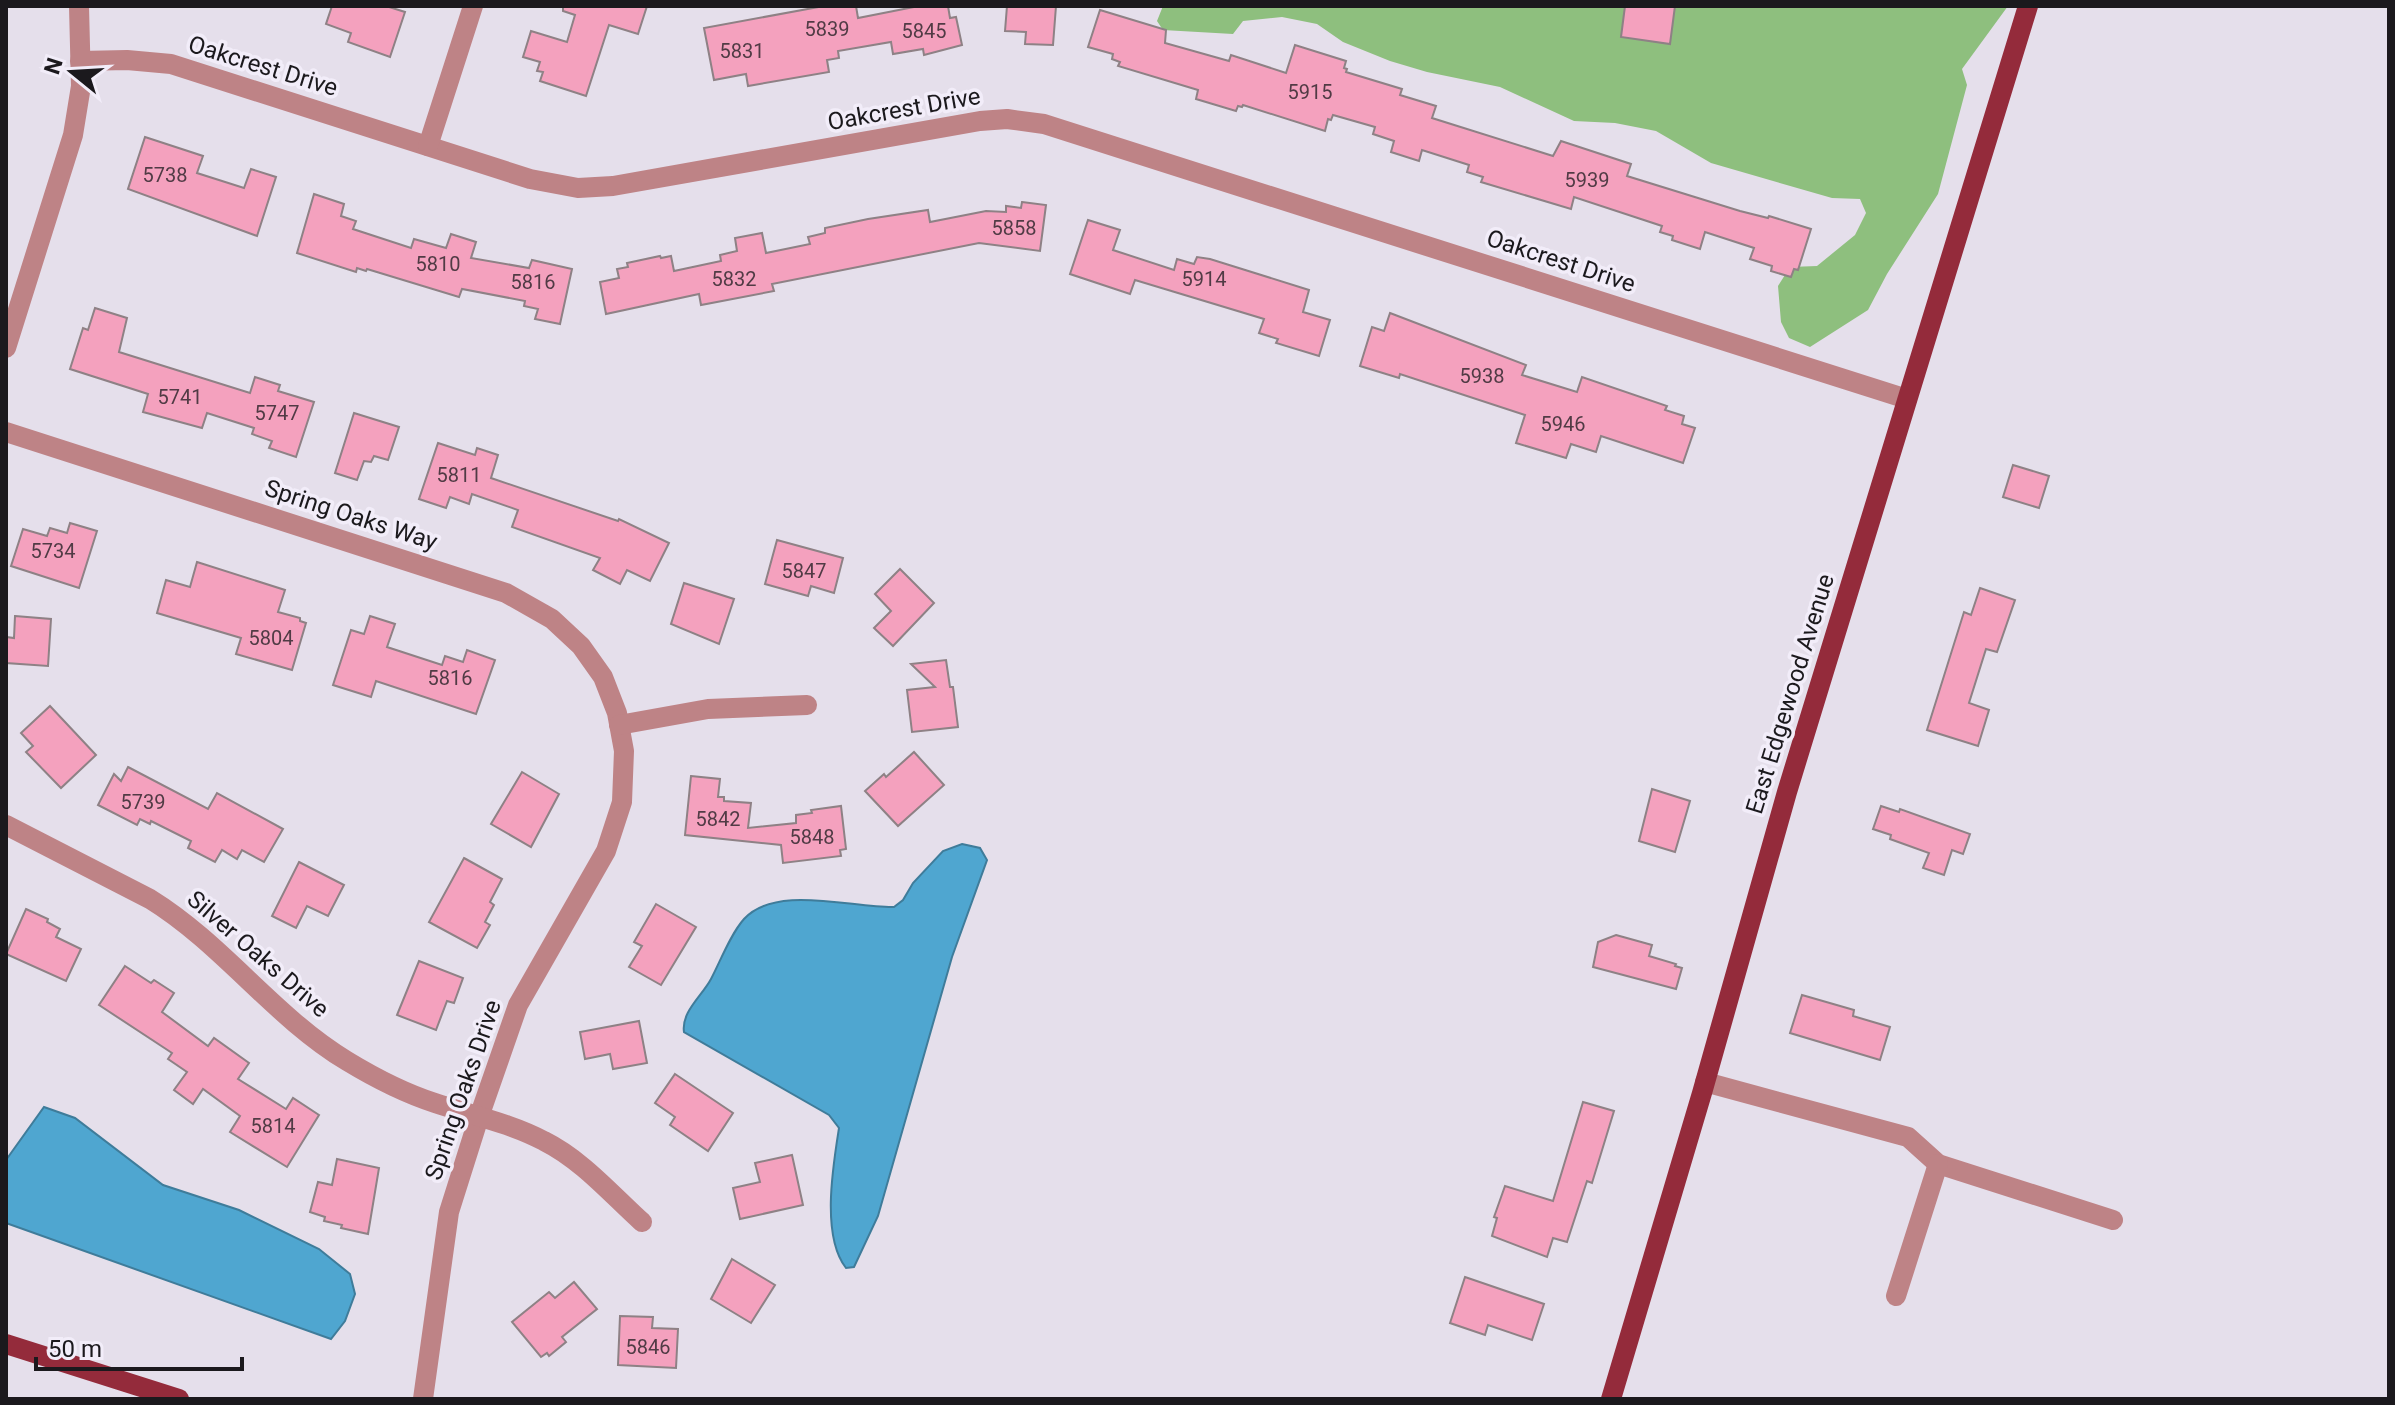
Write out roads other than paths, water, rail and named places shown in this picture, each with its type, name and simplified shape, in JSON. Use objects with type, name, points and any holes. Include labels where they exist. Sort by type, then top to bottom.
[{"type":"main road","name":"East Edgewood Avenue","points":[[1611,1399],[1787,792],[2028,6]]},
{"type":"main road","points":[[6,1344],[179,1399]]},
{"type":"street","points":[[6,348],[73,135],[81,86],[79,6]]},
{"type":"street","points":[[428,146],[473,6]]},
{"type":"street","name":"Oakcrest Drive","points":[[80,61],[127,60],[171,64],[540,181],[595,188],[980,121],[1034,122],[1078,133],[1907,399]]},
{"type":"street","name":"Spring Oaks Way","points":[[6,432],[518,598],[552,619],[581,646],[603,677],[619,725]]},
{"type":"street","points":[[619,725],[708,709],[807,705]]},
{"type":"street","name":"Spring Oaks Drive","points":[[423,1399],[449,1212],[518,1005],[606,851],[622,802],[624,751],[619,725]]},
{"type":"street","name":"Silver Oaks Drive","points":[[6,825],[172,913],[195,929],[306,1031],[349,1062],[397,1088],[532,1135],[569,1155],[642,1222]]},
{"type":"street","points":[[1705,1082],[1908,1137],[1938,1164],[2113,1220]]},
{"type":"street","points":[[1896,1296],[1938,1164]]},
{"type":"water","points":[[962,844],[980,848],[987,860],[952,957],[878,1216],[854,1267],[846,1268],[838,1254],[831,1220],[839,1128],[829,1115],[684,1032],[684,1025],[739,925],[758,908],[794,900],[894,907],[943,851]]},
{"type":"water","points":[[44,1107],[75,1118],[163,1185],[239,1210],[319,1249],[350,1274],[355,1294],[345,1321],[331,1339],[6,1223],[6,1160]]}]
